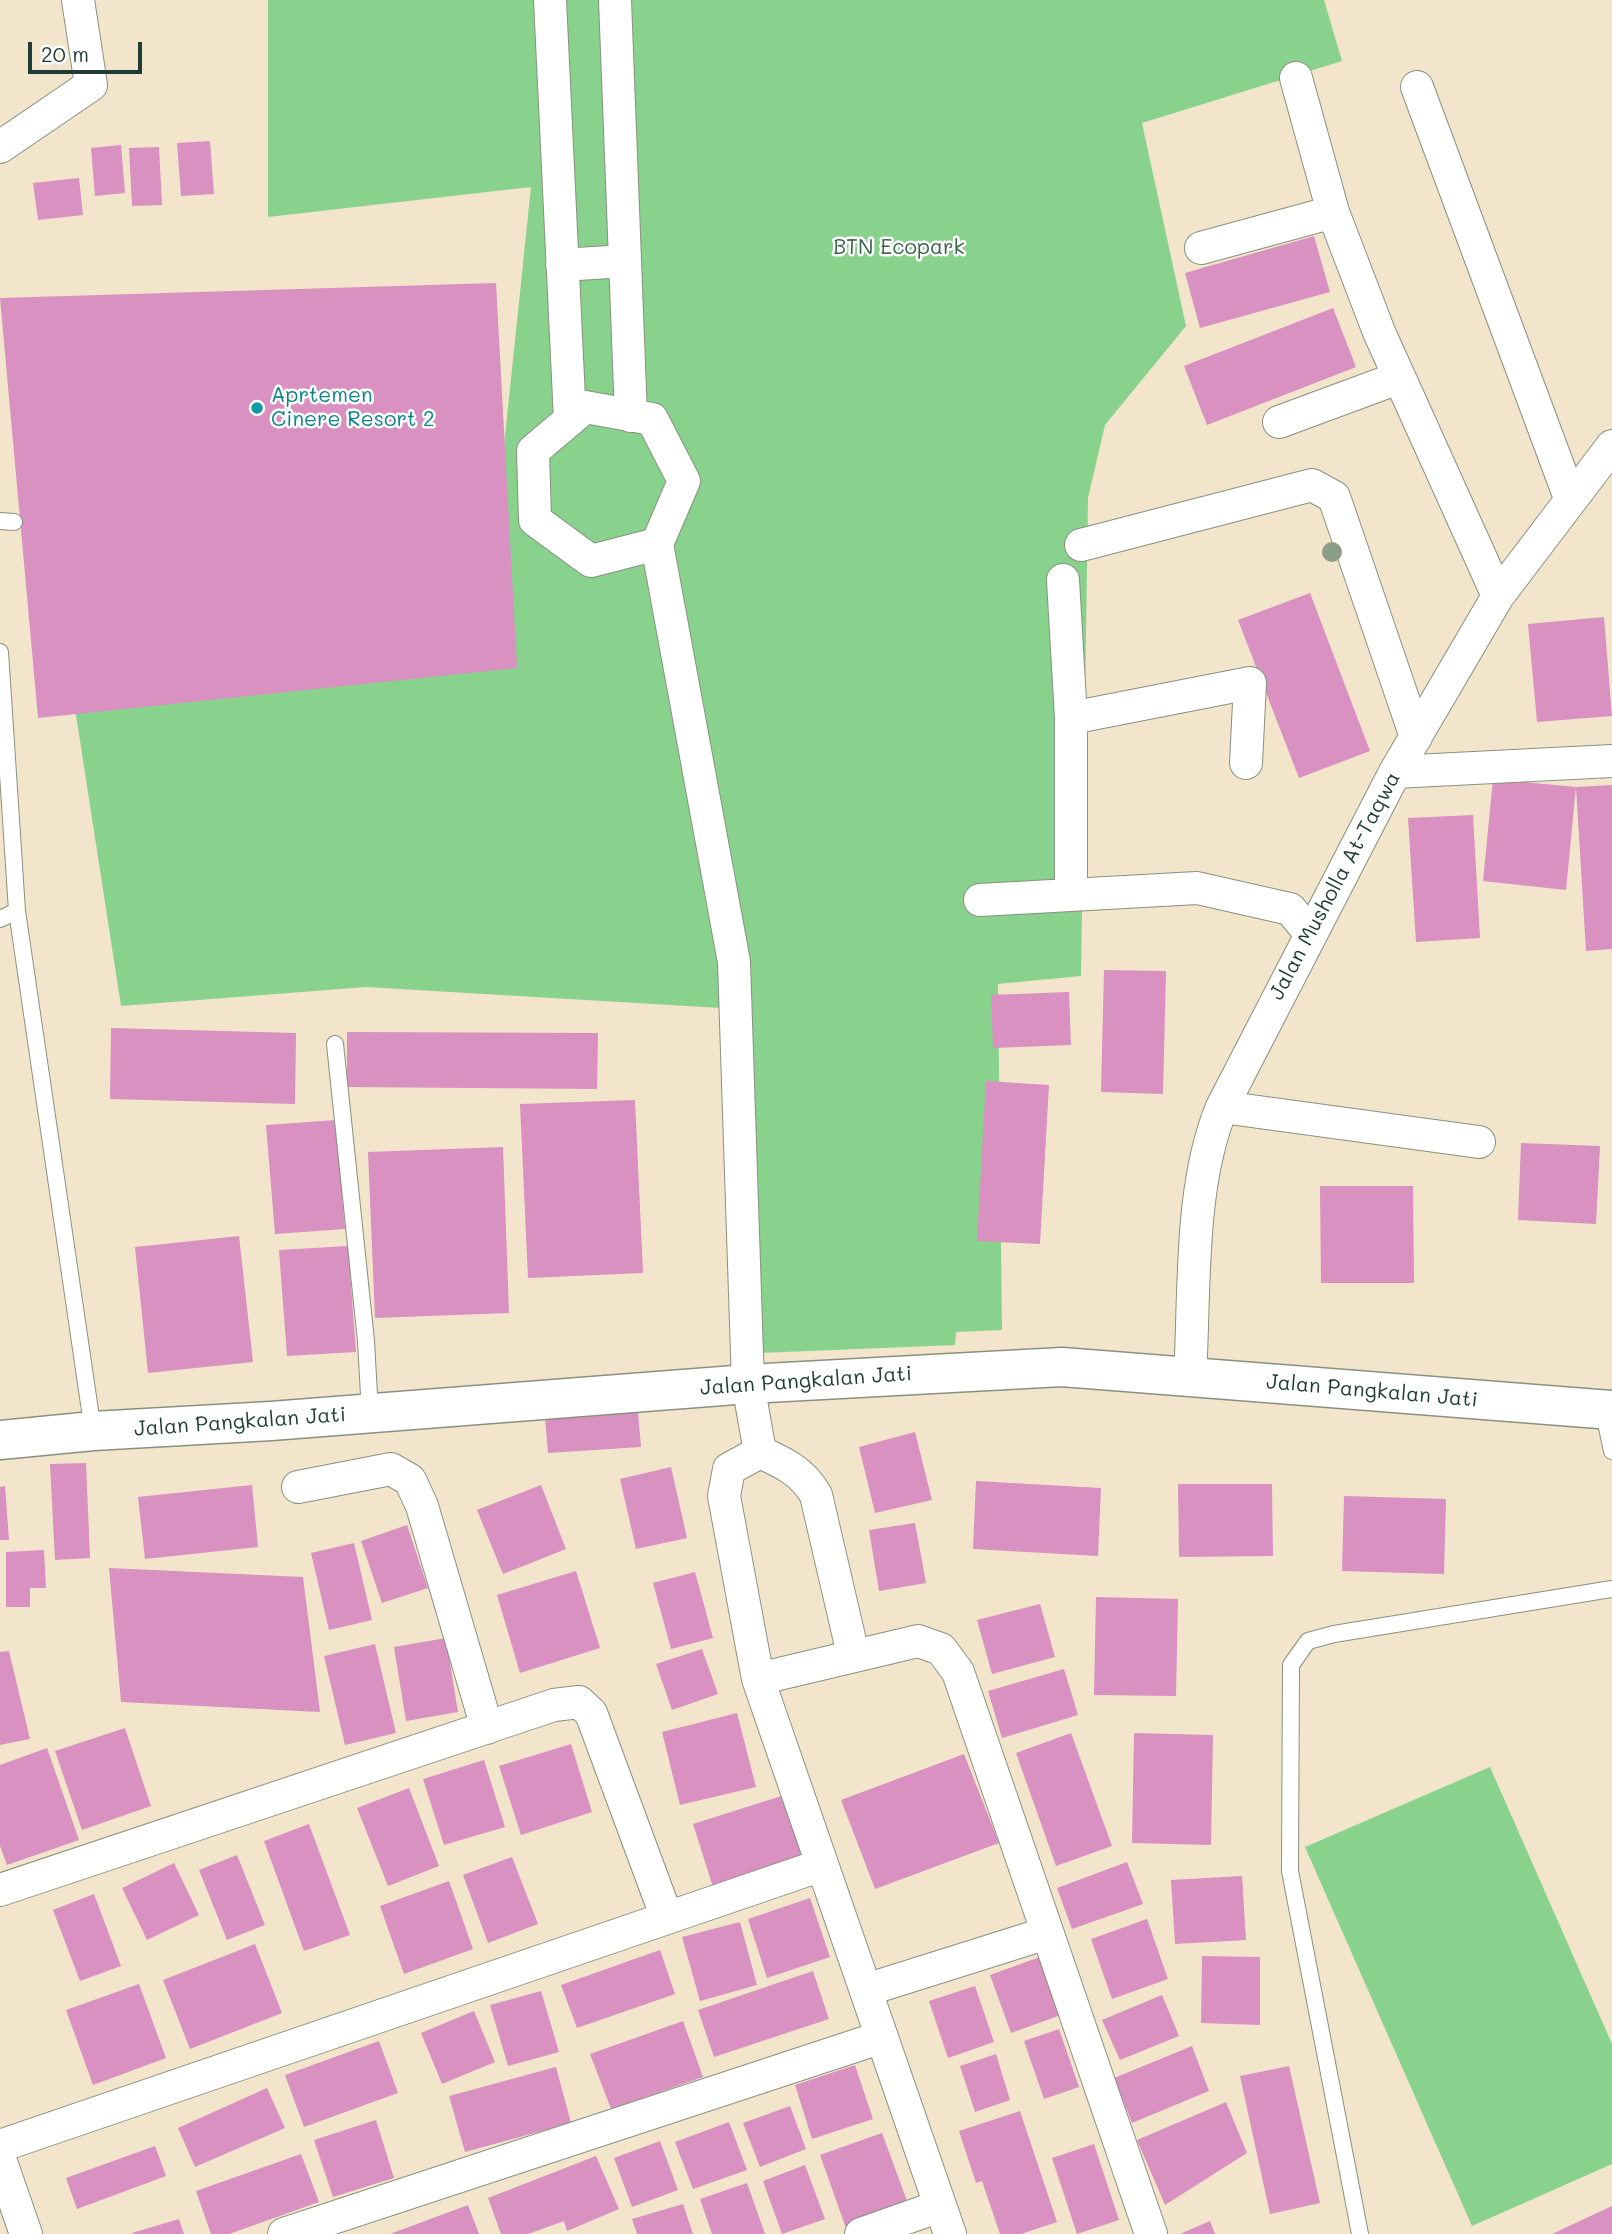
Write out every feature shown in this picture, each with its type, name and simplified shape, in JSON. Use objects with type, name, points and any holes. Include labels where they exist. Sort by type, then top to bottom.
[{"type":"main road","name":"Jalan Pangkalan Jati","points":[[0,1440],[748,1384],[1062,1367],[1608,1410]]},
{"type":"street","points":[[0,147],[91,86],[78,0]]},
{"type":"street","points":[[550,0],[570,420]]},
{"type":"street","points":[[615,0],[631,416]]},
{"type":"street","points":[[1296,78],[1333,212],[1398,378],[1498,596]]},
{"type":"street","points":[[1417,86],[1570,498]]},
{"type":"street","points":[[1201,248],[1333,212]]},
{"type":"street","points":[[562,265],[625,261]]},
{"type":"street","points":[[1279,422],[1398,378]]},
{"type":"street","points":[[657,544],[591,561],[535,520],[533,451],[585,407],[652,419],[684,481],[657,544],[734,962],[748,1384],[760,1452]]},
{"type":"street","name":"Jalan Musholla At-Taqwa","points":[[1190,1377],[1201,1177],[1208,1139],[1222,1107],[1395,772],[1498,596],[1612,446]]},
{"type":"street","points":[[1081,545],[1312,485],[1334,497],[1416,737]]},
{"type":"street","points":[[1063,580],[1071,718],[1071,895]]},
{"type":"street","points":[[1071,718],[1250,683],[1246,763]]},
{"type":"street","points":[[1395,772],[1612,761]]},
{"type":"street","points":[[980,901],[1197,888],[1290,909],[1310,933]]},
{"type":"street","points":[[1222,1107],[1479,1142]]},
{"type":"street","points":[[760,1452],[790,1466],[806,1478],[816,1495],[853,1654]]},
{"type":"street","points":[[760,1452],[729,1469],[724,1496],[758,1679],[945,2220],[860,2234]]},
{"type":"street","points":[[298,1487],[391,1469],[410,1480],[422,1506],[486,1728]]},
{"type":"street","points":[[758,1679],[853,1654],[918,1641],[941,1649],[958,1672],[1151,2234]]},
{"type":"street","points":[[0,1890],[554,1705],[579,1702],[591,1713],[667,1918]]},
{"type":"street","points":[[0,2146],[822,1865]]},
{"type":"street","points":[[866,1990],[1047,1933]]},
{"type":"street","points":[[284,2234],[882,2037]]},
{"type":"street","points":[[0,2159],[26,2234]]},
{"type":"lane","points":[[0,652],[5,763],[17,911],[93,1431]]},
{"type":"lane","points":[[0,919],[17,911]]},
{"type":"lane","points":[[335,1044],[366,1340],[370,1413]]},
{"type":"lane","points":[[1608,1410],[1612,1451]]},
{"type":"lane","points":[[1360,2234],[1290,1871],[1291,1665],[1308,1640],[1612,1589]]},
{"type":"green space","name":"BTN Ecopark","points":[[268,0],[1324,0],[1342,61],[1142,123],[1186,326],[1105,425],[1088,498],[1081,976],[998,984],[1002,1330],[956,1332],[955,1345],[760,1353],[721,1008],[366,987],[121,1006],[55,579],[495,532],[531,187],[268,217]]},
{"type":"green space","points":[[1490,1767],[1612,2044],[1612,2164],[1472,2226],[1305,1847]]},
{"type":"building","points":[[210,141],[214,194],[181,196],[177,143]]},
{"type":"building","points":[[121,145],[125,193],[95,196],[91,148]]},
{"type":"building","points":[[159,147],[162,205],[132,206],[129,148]]},
{"type":"building","points":[[79,178],[83,215],[38,220],[33,183]]},
{"type":"building","points":[[1314,236],[1330,292],[1200,328],[1185,273]]},
{"type":"building","name":"Aprtemen Cinere Resort 2","points":[[496,283],[517,668],[38,718],[0,298]]},
{"type":"building","points":[[1333,308],[1356,367],[1207,425],[1184,366]]},
{"type":"building","points":[[1310,593],[1370,751],[1299,778],[1238,620]]},
{"type":"building","points":[[1604,617],[1612,716],[1537,722],[1528,624]]},
{"type":"building","points":[[1493,779],[1576,787],[1566,890],[1483,881]]},
{"type":"building","points":[[1612,785],[1612,949],[1586,951],[1576,787]]},
{"type":"building","points":[[1473,815],[1480,938],[1416,942],[1408,818]]},
{"type":"building","points":[[1104,970],[1166,971],[1163,1094],[1101,1092]]},
{"type":"building","points":[[1069,992],[1071,1045],[993,1048],[991,995]]},
{"type":"building","points":[[111,1028],[296,1033],[295,1104],[110,1099]]},
{"type":"building","points":[[347,1032],[598,1033],[597,1089],[347,1087]]},
{"type":"building","points":[[986,1081],[1049,1085],[1040,1244],[977,1241]]},
{"type":"building","points":[[635,1100],[643,1273],[528,1278],[520,1104]]},
{"type":"building","points":[[336,1120],[345,1229],[275,1234],[266,1125]]},
{"type":"building","points":[[1521,1143],[1600,1146],[1596,1224],[1518,1220]]},
{"type":"building","points":[[503,1147],[509,1313],[375,1318],[368,1152]]},
{"type":"building","points":[[1320,1186],[1413,1186],[1414,1283],[1321,1283]]},
{"type":"building","points":[[239,1236],[253,1362],[148,1373],[135,1247]]},
{"type":"building","points":[[348,1246],[356,1352],[287,1356],[279,1250]]},
{"type":"building","points":[[638,1412],[641,1447],[548,1453],[545,1418]]},
{"type":"building","points":[[915,1432],[932,1500],[875,1513],[859,1447]]},
{"type":"building","points":[[86,1463],[90,1558],[55,1560],[50,1464]]},
{"type":"building","points":[[671,1467],[687,1538],[636,1549],[620,1479]]},
{"type":"building","points":[[976,1481],[1101,1488],[1098,1556],[973,1549]]},
{"type":"building","points":[[1178,1484],[1272,1484],[1273,1556],[1179,1557]]},
{"type":"building","points":[[252,1485],[258,1547],[145,1559],[138,1497]]},
{"type":"building","points":[[541,1485],[566,1549],[503,1574],[477,1510]]},
{"type":"building","points":[[5,1486],[9,1540],[0,1540],[0,1487]]},
{"type":"building","points":[[1344,1496],[1446,1499],[1444,1574],[1342,1571]]},
{"type":"building","points":[[915,1523],[926,1583],[879,1591],[869,1530]]},
{"type":"building","points":[[407,1525],[428,1588],[382,1603],[361,1541]]},
{"type":"building","points":[[354,1543],[372,1620],[329,1630],[311,1553]]},
{"type":"building","points":[[44,1550],[46,1588],[30,1588],[30,1607],[6,1607],[6,1552]]},
{"type":"building","points":[[109,1568],[303,1577],[320,1712],[121,1702]]},
{"type":"building","points":[[576,1571],[600,1648],[520,1673],[497,1595]]},
{"type":"building","points":[[695,1572],[713,1638],[671,1649],[653,1583]]},
{"type":"building","points":[[1096,1597],[1178,1599],[1176,1696],[1094,1695]]},
{"type":"building","points":[[1040,1604],[1055,1657],[992,1674],[977,1620]]},
{"type":"building","points":[[446,1638],[458,1712],[406,1721],[394,1647]]},
{"type":"building","points":[[375,1644],[396,1733],[345,1745],[324,1656]]},
{"type":"building","points":[[702,1649],[718,1694],[672,1710],[656,1664]]},
{"type":"building","points":[[9,1651],[30,1739],[0,1745],[0,1652]]},
{"type":"building","points":[[1064,1669],[1078,1715],[1002,1738],[988,1691]]},
{"type":"building","points":[[737,1713],[756,1787],[680,1805],[662,1732]]},
{"type":"building","points":[[125,1728],[151,1806],[82,1830],[55,1751]]},
{"type":"building","points":[[1071,1733],[1112,1846],[1056,1866],[1016,1753]]},
{"type":"building","points":[[1134,1733],[1213,1735],[1211,1845],[1132,1843]]},
{"type":"building","points":[[571,1744],[592,1812],[521,1835],[499,1766]]},
{"type":"building","points":[[47,1748],[79,1840],[7,1865],[0,1846],[0,1765]]},
{"type":"building","points":[[964,1754],[999,1843],[875,1889],[841,1800]]},
{"type":"building","points":[[484,1760],[505,1827],[444,1845],[423,1779]]},
{"type":"building","points":[[409,1788],[439,1866],[388,1886],[357,1808]]},
{"type":"building","points":[[794,1792],[814,1855],[713,1887],[693,1824]]},
{"type":"building","points":[[309,1824],[350,1935],[304,1951],[264,1841]]},
{"type":"building","points":[[237,1855],[265,1925],[227,1940],[199,1870]]},
{"type":"building","points":[[512,1857],[538,1924],[488,1943],[463,1875]]},
{"type":"building","points":[[1127,1862],[1143,1904],[1072,1929],[1057,1888]]},
{"type":"building","points":[[174,1863],[199,1915],[147,1940],[122,1888]]},
{"type":"building","points":[[1242,1876],[1246,1940],[1175,1944],[1171,1880]]},
{"type":"building","points":[[449,1881],[473,1949],[404,1974],[380,1906]]},
{"type":"building","points":[[94,1894],[121,1966],[80,1981],[53,1910]]},
{"type":"building","points":[[810,1898],[830,1957],[767,1978],[748,1919]]},
{"type":"building","points":[[1147,1919],[1168,1979],[1112,1999],[1091,1939]]},
{"type":"building","points":[[740,1922],[757,1985],[700,2001],[682,1937]]},
{"type":"building","points":[[255,1944],[282,2013],[190,2049],[163,1980]]},
{"type":"building","points":[[660,1950],[675,1994],[577,2028],[561,1985]]},
{"type":"building","points":[[1202,1956],[1260,1957],[1260,2025],[1201,2023]]},
{"type":"building","points":[[1040,1957],[1061,2015],[1011,2033],[990,1975]]},
{"type":"building","points":[[813,1971],[829,2019],[714,2057],[698,2010]]},
{"type":"building","points":[[139,1984],[166,2058],[93,2085],[66,2010]]},
{"type":"building","points":[[975,1986],[994,2042],[948,2058],[929,2001]]},
{"type":"building","points":[[541,1991],[559,2052],[508,2066],[490,2005]]},
{"type":"building","points":[[1162,1995],[1179,2036],[1120,2060],[1102,2020]]},
{"type":"building","points":[[474,2011],[495,2062],[442,2084],[421,2033]]},
{"type":"building","points":[[683,2021],[703,2077],[611,2109],[590,2054]]},
{"type":"building","points":[[1059,2029],[1079,2087],[1044,2099],[1024,2041]]},
{"type":"building","points":[[379,2041],[398,2093],[304,2127],[285,2075]]},
{"type":"building","points":[[1192,2046],[1209,2091],[1132,2123],[1114,2078]]},
{"type":"building","points":[[996,2054],[1010,2100],[975,2112],[960,2066]]},
{"type":"building","points":[[855,2065],[873,2119],[812,2139],[795,2085]]},
{"type":"building","points":[[1289,2066],[1320,2203],[1270,2214],[1240,2076]]},
{"type":"building","points":[[556,2067],[571,2123],[465,2152],[449,2096]]},
{"type":"building","points":[[267,2088],[285,2128],[195,2167],[178,2128]]},
{"type":"building","points":[[1226,2102],[1247,2153],[1165,2205],[1137,2140]]},
{"type":"building","points":[[790,2106],[806,2149],[760,2167],[743,2123]]},
{"type":"building","points":[[1020,2111],[1057,2222],[1021,2234],[1000,2234],[982,2181],[976,2183],[959,2131]]},
{"type":"building","points":[[376,2120],[394,2178],[333,2197],[314,2140]]},
{"type":"building","points":[[729,2122],[747,2170],[693,2189],[675,2142]]},
{"type":"building","points":[[882,2133],[910,2209],[847,2231],[820,2155]]},
{"type":"building","points":[[660,2141],[678,2190],[632,2207],[614,2158]]},
{"type":"building","points":[[1094,2144],[1119,2220],[1077,2234],[1052,2158]]},
{"type":"building","points":[[155,2146],[166,2176],[77,2209],[66,2178]]},
{"type":"building","points":[[301,2154],[319,2202],[229,2234],[211,2234],[196,2191]]},
{"type":"building","points":[[596,2156],[619,2209],[567,2231],[564,2221],[528,2234],[501,2234],[488,2198]]},
{"type":"building","points":[[805,2165],[825,2219],[782,2234],[763,2181]]},
{"type":"building","points":[[747,2183],[765,2234],[712,2234],[700,2199]]},
{"type":"building","points":[[683,2204],[693,2234],[637,2234],[632,2219]]},
{"type":"building","points":[[468,2205],[479,2234],[390,2234]]},
{"type":"building","points":[[1612,2206],[1612,2234],[1552,2234]]},
{"type":"building","points":[[179,2219],[184,2234],[132,2233]]},
{"type":"building","points":[[1210,2221],[1215,2234],[1180,2234]]},
{"type":"place","name":"Aprtemen Cinere Resort 2","points":[[257,408]]}]
